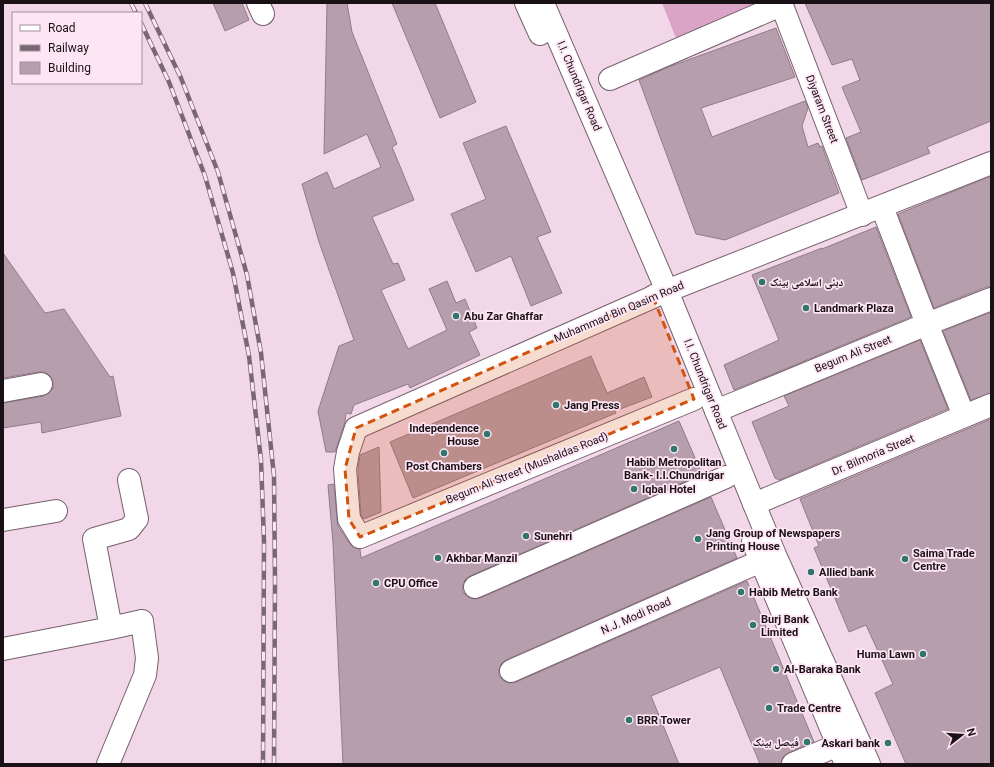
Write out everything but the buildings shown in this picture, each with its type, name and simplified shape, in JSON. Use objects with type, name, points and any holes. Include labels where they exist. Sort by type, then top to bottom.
[{"type":"street","name":"I.I. Chundrigar Road","points":[[526,3],[660,294],[716,411],[778,562],[869,764]]},
{"type":"street","name":"I.I. Chundrigar Road","points":[[543,3],[660,294],[694,399],[842,755]]},
{"type":"street","points":[[610,79],[781,4]]},
{"type":"street","name":"Diyaram Street","points":[[781,4],[872,211],[927,324],[964,416]]},
{"type":"street","name":"Muhammad Bin Qasim Road","points":[[360,536],[349,519],[344,469],[356,428],[660,294],[991,163]]},
{"type":"street","name":"Begum Ali Street","points":[[716,411],[991,299]]},
{"type":"street","points":[[3,391],[41,384]]},
{"type":"street","name":"Begum Ali Street (Mushaldas Road)","points":[[360,536],[694,399]]},
{"type":"street","name":"Dr. Bilmoria Street","points":[[754,504],[991,405]]},
{"type":"street","points":[[475,587],[726,477]]},
{"type":"street","points":[[111,628],[94,539],[130,529],[137,519],[129,480]]},
{"type":"street","points":[[3,520],[56,511]]},
{"type":"street","name":"N.J. Modi Road","points":[[511,671],[761,561]]},
{"type":"street","points":[[3,648],[142,621],[147,658],[145,675],[108,764]]},
{"type":"street","points":[[793,764],[842,755]]},
{"type":"highlighted area","points":[[653,297],[694,399],[360,537],[349,519],[345,469],[356,428]]},
{"type":"shaded area","points":[[662,3],[762,3],[676,38]]},
{"type":"railway","points":[[131,3],[136,12]]},
{"type":"railway","points":[[145,3],[181,78],[218,172],[247,275],[261,353],[274,476],[274,764]]},
{"type":"railway","points":[[142,25],[169,82],[205,176],[233,273],[249,356],[261,460],[264,541],[263,764]]},
{"type":"place","name":"دبئی اسلامی بینک","points":[[762,282]]},
{"type":"place","name":"Landmark Plaza","points":[[806,308]]},
{"type":"place","name":"Abu Zar Ghaffar","points":[[456,316]]},
{"type":"place","name":"Jang Press","points":[[556,405]]},
{"type":"place","name":"Independence House","points":[[487,434]]},
{"type":"place","name":"Habib Metropolitan Bank- I.I.Chundrigar","points":[[674,449]]},
{"type":"place","name":"Post Chambers","points":[[444,453]]},
{"type":"place","name":"Iqbal Hotel","points":[[634,489]]},
{"type":"place","name":"Sunehri","points":[[526,536]]},
{"type":"place","name":"Jang Group of Newspapers Printing House","points":[[698,539]]},
{"type":"place","name":"Akhbar Manzil","points":[[438,558]]},
{"type":"place","name":"Saima Trade Centre","points":[[905,559]]},
{"type":"place","name":"Allied bank","points":[[811,572]]},
{"type":"place","name":"CPU Office","points":[[376,583]]},
{"type":"place","name":"Habib Metro Bank","points":[[741,592]]},
{"type":"place","name":"Burj Bank Limited","points":[[753,625]]},
{"type":"place","name":"Huma Lawn","points":[[923,654]]},
{"type":"place","name":"Al-Baraka Bank","points":[[776,669]]},
{"type":"place","name":"Trade Centre","points":[[769,708]]},
{"type":"place","name":"BRR Tower","points":[[629,720]]},
{"type":"place","name":"فیصل بینک","points":[[807,742]]},
{"type":"place","name":"Askari bank","points":[[888,743]]}]
